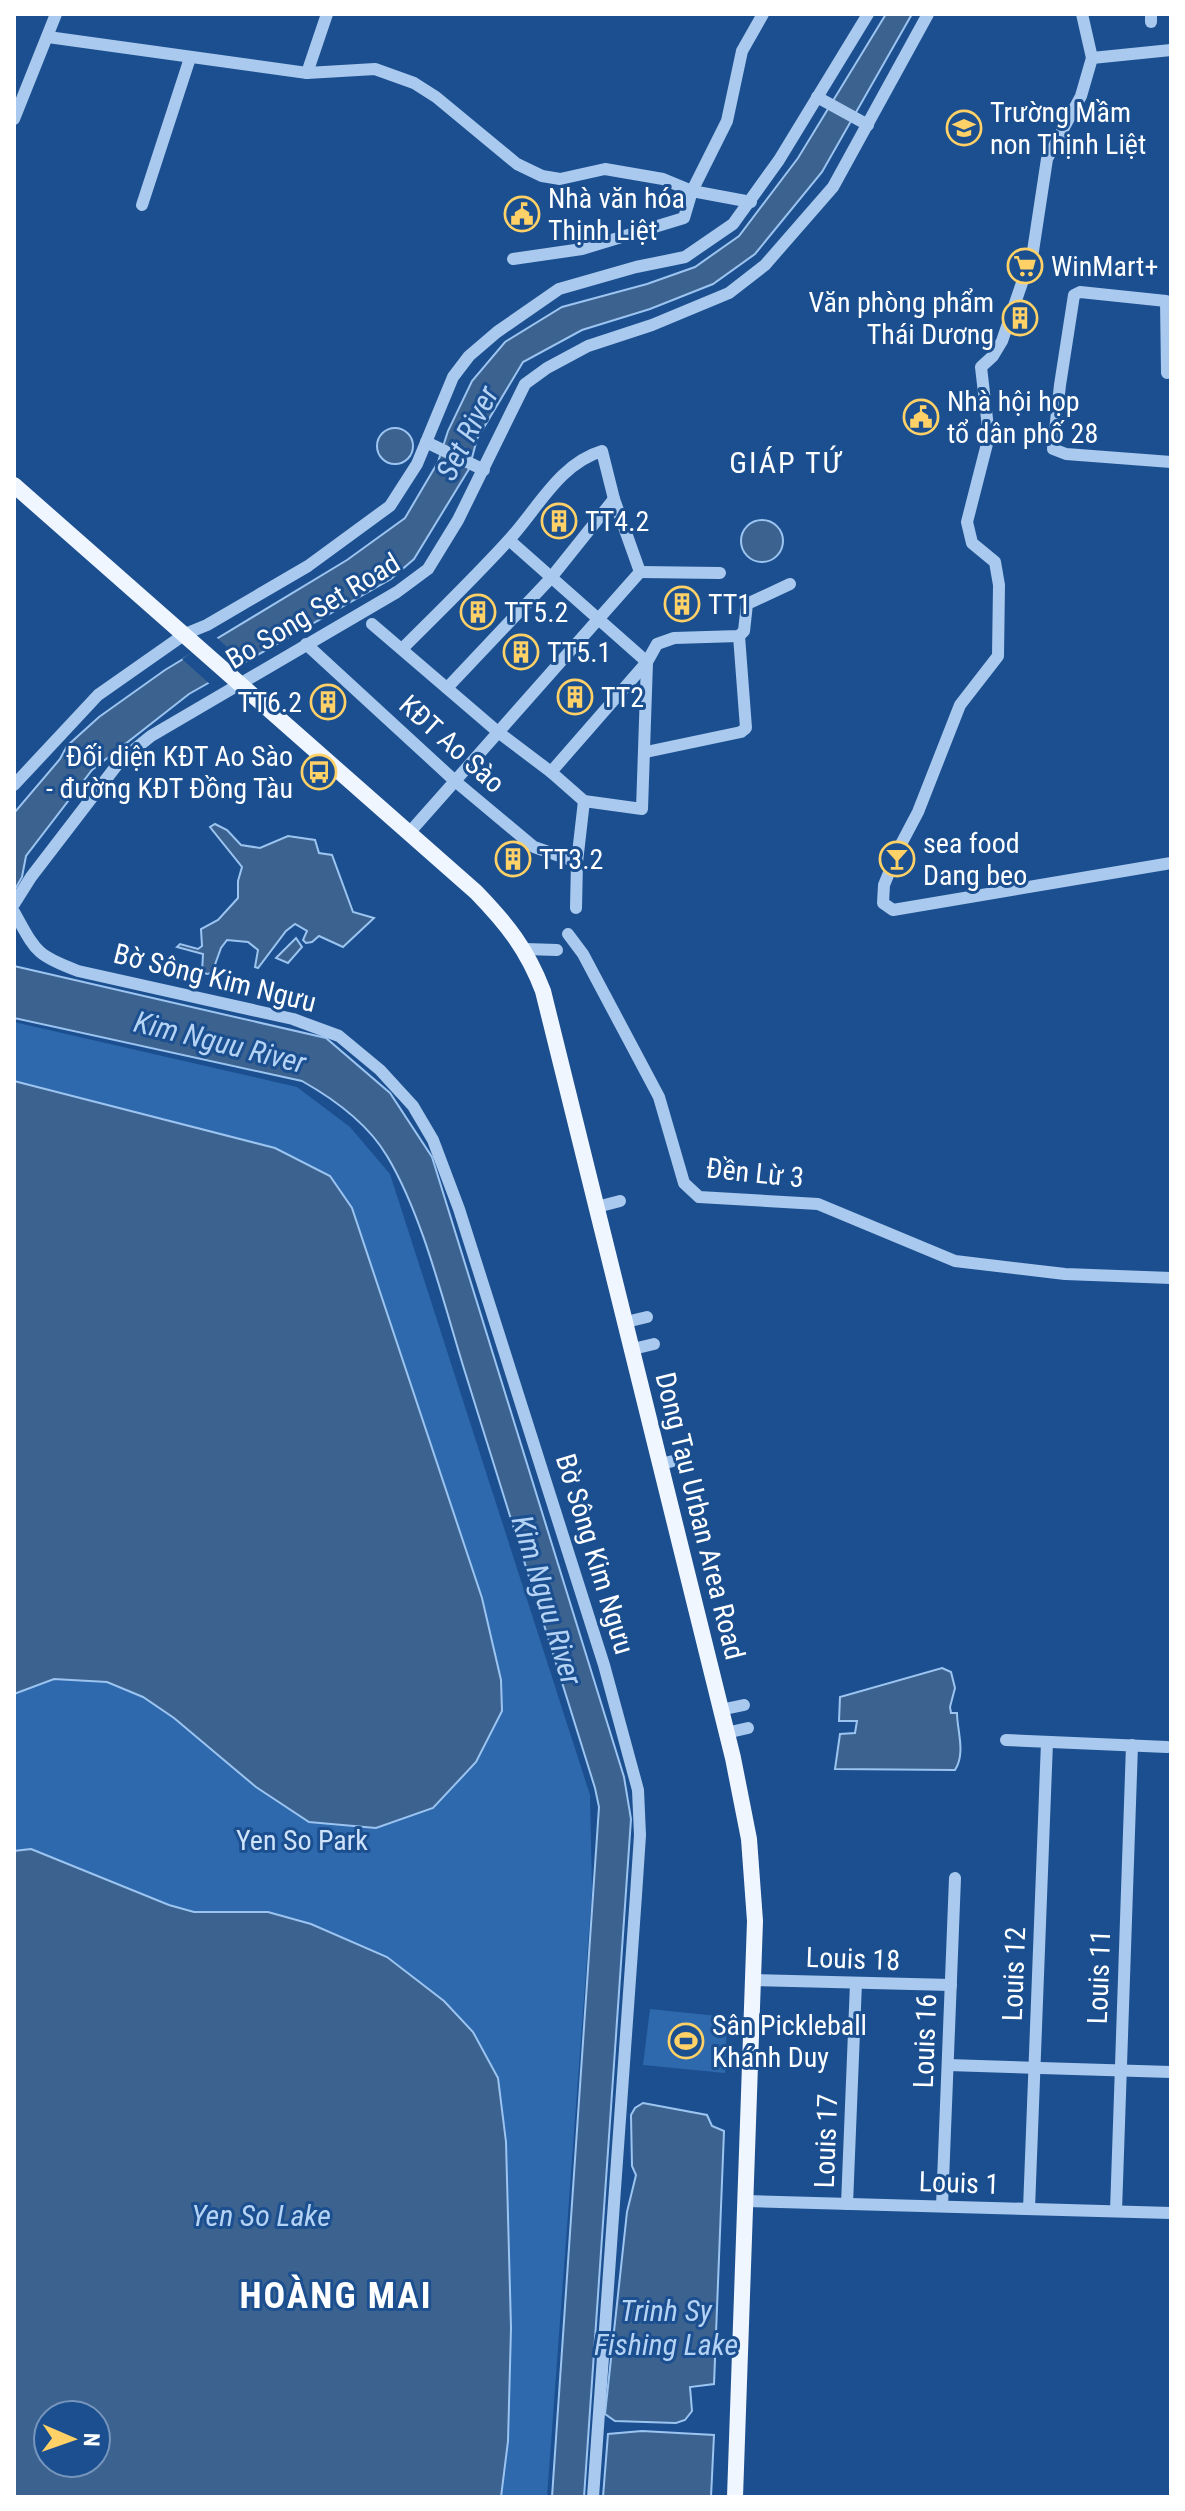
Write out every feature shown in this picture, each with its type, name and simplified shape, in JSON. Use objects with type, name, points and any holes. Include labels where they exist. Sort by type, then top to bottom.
[{"type":"main road","points":[[14,485],[191,640]]},
{"type":"main road","name":"Dong Tau Urban Area Road","points":[[191,640],[496,912],[525,949],[543,991],[661,1464],[749,1839],[755,1921],[735,2497]]},
{"type":"street","points":[[14,119],[56,14]]},
{"type":"street","points":[[307,73],[327,14]]},
{"type":"street","points":[[513,259],[582,249],[684,218],[692,191],[723,132],[742,51],[763,14]]},
{"type":"street","points":[[48,37],[307,73],[375,69],[392,74],[436,97],[517,164],[542,176],[560,179],[605,169],[663,179],[692,191],[751,202],[868,14]]},
{"type":"street","name":"Bo Song Set Road","points":[[14,904],[31,877],[120,761],[151,736],[236,681],[397,592],[428,569],[458,520],[478,467],[525,384],[588,346],[716,299],[765,265],[833,187],[864,122],[928,14]]},
{"type":"street","points":[[1082,14],[1092,58],[1081,96],[1047,159],[1033,251],[1002,341],[993,356],[981,367],[989,436],[967,522],[972,543],[995,562],[999,585],[998,656],[960,705],[918,812],[884,885],[883,903],[893,910],[1171,863]]},
{"type":"street","points":[[1092,58],[1171,50]]},
{"type":"street","points":[[142,205],[190,58]]},
{"type":"street","points":[[817,97],[864,122]]},
{"type":"street","name":"Bo Song Set Road","points":[[14,785],[98,695],[191,640],[207,625],[308,566],[390,506],[417,464],[453,377],[469,356],[497,332],[559,289],[685,257],[733,224],[751,202]]},
{"type":"street","points":[[1167,373],[1166,301],[1080,292],[1074,295],[1053,449],[1066,454],[1171,462]]},
{"type":"street","points":[[426,442],[478,467]]},
{"type":"street","name":"KĐT Ao Sào","points":[[403,648],[509,540],[570,468],[585,456],[602,451],[614,499],[640,572]]},
{"type":"street","name":"KĐT Ao Sào","points":[[447,688],[550,579],[614,499]]},
{"type":"street","points":[[509,540],[647,662],[642,809],[584,801],[577,862],[576,908]]},
{"type":"street","points":[[409,833],[640,572],[720,573]]},
{"type":"street","points":[[646,752],[741,732],[746,728],[739,636],[744,631],[747,604],[790,584]]},
{"type":"street","name":"KĐT Ao Sào","points":[[372,624],[584,801]]},
{"type":"street","name":"KĐT Ao Sào","points":[[551,772],[647,662],[657,644],[674,638],[739,636]]},
{"type":"street","name":"KĐT Ao Sào","points":[[306,644],[455,781],[534,847],[577,862]]},
{"type":"street","name":"Bờ Sông Kim Ngưu","points":[[14,912],[29,940],[49,960],[78,971],[293,1019],[339,1036],[380,1070],[413,1106],[440,1158],[547,1482],[604,1665],[638,1790],[640,1835],[593,2497]]},
{"type":"street","name":"Đền Lừ 3","points":[[568,934],[583,954],[659,1097],[684,1183],[699,1197],[818,1204],[955,1261],[1065,1274],[1171,1278]]},
{"type":"street","points":[[525,949],[557,950]]},
{"type":"street","points":[[597,1207],[620,1201]]},
{"type":"street","points":[[626,1322],[647,1317]]},
{"type":"street","points":[[633,1349],[654,1344]]},
{"type":"street","points":[[661,1464],[681,1459]]},
{"type":"street","points":[[720,1710],[744,1705]]},
{"type":"street","points":[[726,1733],[748,1728]]},
{"type":"street","points":[[1006,1740],[1167,1747]]},
{"type":"street","name":"Louis 12","points":[[1029,2209],[1047,1742]]},
{"type":"street","name":"Louis 11","points":[[1116,2211],[1132,1745]]},
{"type":"street","name":"Louis 16","points":[[942,2206],[955,1878]]},
{"type":"street","name":"Louis 18","points":[[753,1980],[951,1985]]},
{"type":"street","name":"Louis 17","points":[[847,2204],[856,1983]]},
{"type":"street","points":[[948,2065],[1171,2072]]},
{"type":"street","name":"Louis 1","points":[[746,2201],[1171,2213]]},
{"type":"green space","name":"Yen So Park","points":[[14,1022],[297,1087],[350,1127],[390,1174],[590,1795],[592,1890],[547,2497],[14,2497]]},
{"type":"green space","name":"Sân Pickleball Khánh Duy","points":[[650,2009],[727,2017],[725,2073],[643,2065]]},
{"type":"water","name":"Set River","points":[[886,14],[912,14],[822,172],[755,254],[713,284],[650,309],[582,330],[523,362],[477,439],[469,469],[414,559],[391,579],[189,694],[92,770],[26,856],[22,877],[14,891],[14,813],[60,759],[67,746],[99,717],[165,670],[347,560],[405,518],[438,462],[448,431],[472,381],[505,342],[562,307],[647,284],[695,267],[739,236],[798,158]]},
{"type":"water","points":[[395,428],[408,433],[413,446],[408,459],[395,464],[382,459],[377,446],[382,433]]},
{"type":"water","points":[[762,520],[777,526],[783,541],[777,556],[762,562],[747,556],[741,541],[747,526]]},
{"type":"water","points":[[215,824],[227,830],[241,845],[260,848],[288,836],[315,840],[319,853],[332,855],[353,912],[374,918],[343,947],[319,936],[306,943],[303,940],[307,931],[295,924],[258,968],[255,967],[258,950],[248,942],[227,940],[212,973],[202,972],[203,954],[177,947],[180,944],[198,949],[202,946],[201,929],[218,920],[238,898],[242,867],[210,827]]},
{"type":"water","points":[[296,938],[302,947],[288,963],[276,958]]},
{"type":"water","name":"Kim Nguu River","points":[[14,966],[326,1038],[390,1093],[432,1157],[624,1777],[631,1819],[584,2497],[552,2497],[599,1807],[422,1233],[400,1180],[379,1144],[349,1113],[326,1096],[302,1081],[14,1018]]},
{"type":"water","points":[[14,1081],[275,1148],[330,1176],[352,1208],[482,1598],[501,1680],[502,1711],[476,1762],[433,1808],[376,1828],[309,1822],[256,1787],[174,1718],[143,1697],[107,1682],[54,1679],[14,1694]]},
{"type":"water","points":[[942,1668],[951,1672],[955,1688],[950,1707],[951,1713],[957,1713],[960,1756],[955,1770],[835,1769],[840,1734],[855,1733],[857,1721],[839,1721],[840,1697]]},
{"type":"water","name":"Yen So Lake","points":[[31,1849],[169,1905],[194,1912],[268,1912],[311,1924],[387,1957],[444,2001],[473,2032],[498,2078],[506,2142],[511,2328],[508,2441],[501,2497],[14,2497],[14,1851]]},
{"type":"water","name":"Trinh Sy Fishing Lake","points":[[643,2103],[707,2115],[712,2126],[724,2131],[714,2384],[690,2387],[692,2411],[685,2420],[676,2423],[615,2421],[605,2414],[627,2212],[636,2175],[632,2166],[631,2115]]},
{"type":"water","points":[[642,2431],[714,2435],[711,2497],[603,2497],[608,2434]]},
{"type":"pier","points":[[215,636],[248,666],[212,686],[182,659]]},
{"type":"place","name":"Trường Mầm non Thịnh Liệt","points":[[964,128]]},
{"type":"place","name":"Nhà văn hóa Thịnh Liệt","points":[[522,214]]},
{"type":"place","name":"WinMart+","points":[[1025,266]]},
{"type":"place","name":"Văn phòng phẩm Thái Dương","points":[[1020,318]]},
{"type":"place","name":"Nhà hội họp tổ dân phố 28","points":[[921,417]]},
{"type":"place","name":"TT4.2","points":[[559,521]]},
{"type":"place","name":"TT1","points":[[682,604]]},
{"type":"place","name":"TT5.2","points":[[478,612]]},
{"type":"place","name":"TT5.1","points":[[521,652]]},
{"type":"place","name":"TT2","points":[[575,697]]},
{"type":"place","name":"TT6.2","points":[[328,702]]},
{"type":"place","name":"Đối diện KĐT Ao Sào - đường KĐT Đồng Tàu","points":[[319,772]]},
{"type":"place","name":"TT3.2","points":[[513,859]]},
{"type":"place","name":"sea food Dang beo","points":[[897,859]]},
{"type":"place","name":"Sân Pickleball Khánh Duy","points":[[686,2041]]},
{"type":"district","name":"GIÁP TỨ","points":[[786,462]]},
{"type":"district","name":"HOÀNG MAI","points":[[336,2296]]}]
